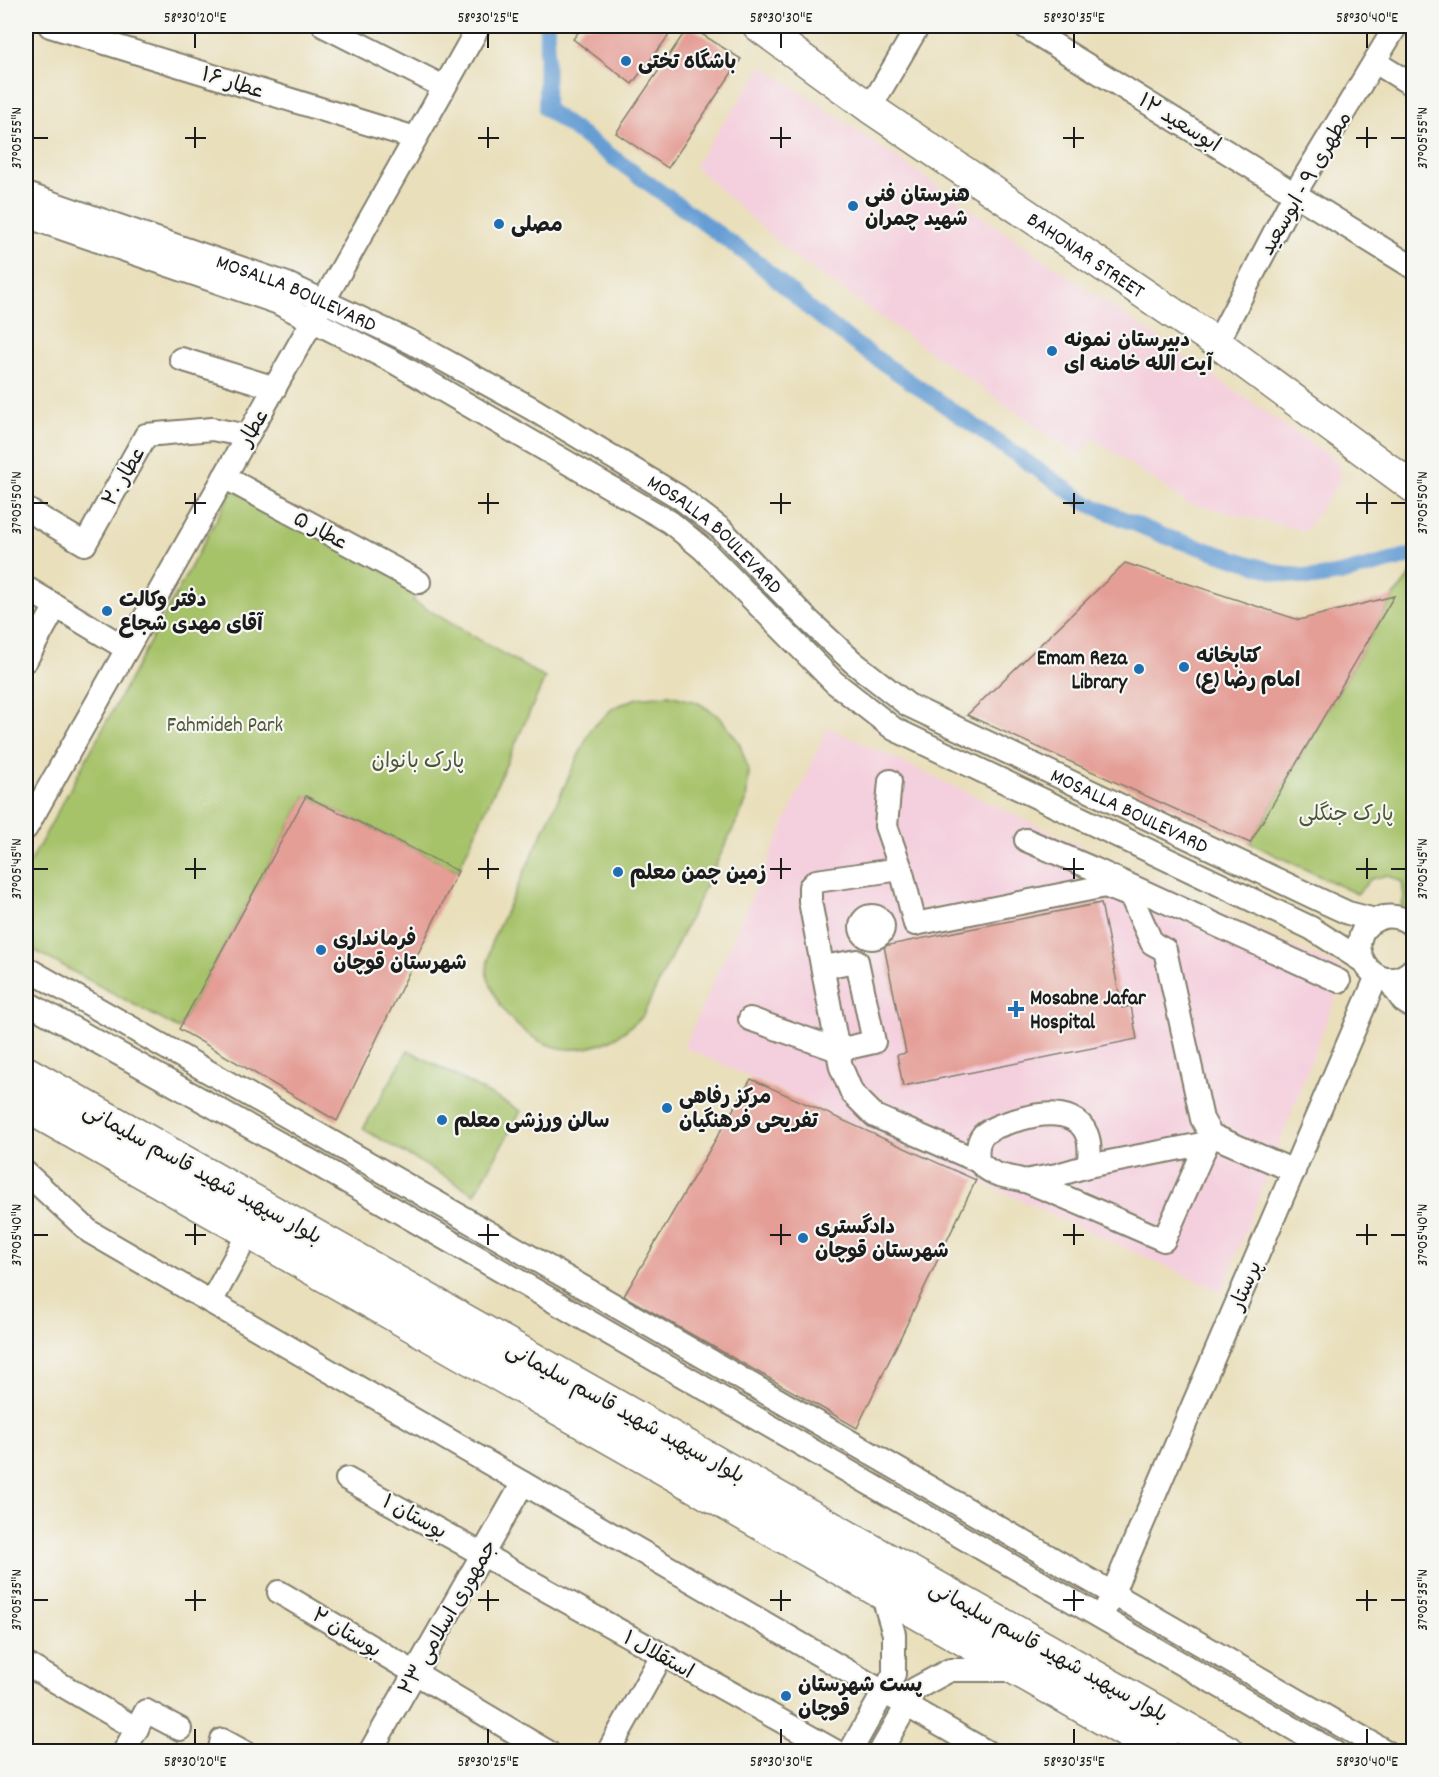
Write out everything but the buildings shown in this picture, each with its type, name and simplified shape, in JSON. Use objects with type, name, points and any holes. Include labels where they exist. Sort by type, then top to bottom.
[{"type":"highway","name":"بلوار سپهبد شهید قاسم سلیمانی","points":[[26,1073],[1227,1752]]},
{"type":"highway","name":"بلوار سپهبد شهید قاسم سلیمانی","points":[[26,1106],[1163,1752]]},
{"type":"main road","name":"BAHONAR STREET","points":[[758,26],[870,108],[1217,343],[1413,488]]},
{"type":"street","name":"عطار ۱۶","points":[[50,26],[415,138]]},
{"type":"street","points":[[324,26],[444,87]]},
{"type":"street","name":"عطار","points":[[26,828],[479,26]]},
{"type":"street","points":[[870,108],[918,26]]},
{"type":"street","name":"ابوسعید ۱۲","points":[[1024,26],[1413,268]]},
{"type":"street","name":"مطهری ۹ - ابوسعید","points":[[1217,343],[1295,193],[1396,26]]},
{"type":"street","points":[[1375,62],[1413,86]]},
{"type":"street","name":"MOSALLA BOULEVARD","points":[[26,194],[287,284],[411,342],[542,414],[679,497],[721,529],[805,617],[853,662],[908,705],[1348,913],[1375,920],[1387,916],[1412,922]]},
{"type":"street","name":"MOSALLA BOULEVARD","points":[[26,216],[276,302],[394,362],[670,522],[704,549],[834,682],[894,729],[1311,928],[1376,972]]},
{"type":"street","points":[[181,359],[275,388]]},
{"type":"street","name":"عطار ۲۰","points":[[26,509],[85,544],[146,435],[213,429],[248,436]]},
{"type":"street","name":"عطار ۵","points":[[224,477],[418,582]]},
{"type":"street","points":[[26,588],[127,649]]},
{"type":"street","points":[[26,660],[56,606]]},
{"type":"street","points":[[890,781],[886,826],[901,869],[915,924]]},
{"type":"street","points":[[1026,840],[1095,869],[1339,981]]},
{"type":"street","points":[[901,869],[816,881],[810,887],[810,901],[841,1067],[852,1093],[874,1116],[978,1161],[983,1167],[996,1174],[1024,1181],[1164,1240],[1207,1143],[1024,1181]]},
{"type":"street","points":[[1080,890],[1095,869]]},
{"type":"street","points":[[883,926],[915,924],[1105,886],[1131,896],[1152,943],[1165,950],[1202,1119],[1211,1135],[1294,1171]]},
{"type":"street","points":[[1311,928],[1332,927],[1336,921],[1335,912],[1324,902]]},
{"type":"street","name":"پرستار","points":[[1102,1618],[1294,1171],[1376,972],[1359,949],[1360,938],[1366,927],[1375,920]]},
{"type":"street","points":[[750,1019],[838,1050],[874,1042],[857,961],[823,967]]},
{"type":"street","points":[[26,968],[325,1138],[1387,1752]]},
{"type":"street","points":[[1376,972],[1404,976],[1413,968]]},
{"type":"street","points":[[1376,972],[1403,1001],[1413,1008]]},
{"type":"street","points":[[26,1002],[311,1161],[1334,1752]]},
{"type":"street","points":[[978,1161],[978,1145],[982,1137],[991,1130],[1011,1121],[1044,1113],[1071,1117],[1084,1129],[1090,1156],[1088,1166]]},
{"type":"street","points":[[311,1161],[325,1138]]},
{"type":"street","points":[[26,1173],[90,1232],[987,1752]]},
{"type":"street","points":[[211,1302],[249,1232]]},
{"type":"street","points":[[692,1381],[705,1358]]},
{"type":"street","name":"بوستان ۱","points":[[347,1479],[482,1554]]},
{"type":"street","name":"جمهوری اسلامی ۲۳","points":[[370,1752],[523,1483]]},
{"type":"street","name":"استقلال ۱","points":[[482,1554],[837,1752]]},
{"type":"street","points":[[850,1752],[894,1674],[894,1634],[881,1590]]},
{"type":"street","name":"بوستان ۲","points":[[279,1592],[548,1752]]},
{"type":"street","points":[[608,1752],[662,1655]]},
{"type":"street","points":[[26,1664],[142,1720],[180,1729]]},
{"type":"street","points":[[880,1752],[915,1689],[950,1670],[1022,1670]]},
{"type":"street","points":[[124,1752],[142,1720]]},
{"type":"street","points":[[219,1752],[222,1740],[244,1752]]},
{"type":"shaded area","points":[[763,66],[1338,462],[1341,479],[1305,531],[1187,503],[1093,438],[1079,456],[795,257],[694,166]]},
{"type":"shaded area","name":"Mosabne Jafar Hospital","points":[[828,727],[1346,971],[1222,1292],[684,1047]]},
{"type":"green space","name":"Fahmideh Park","points":[[233,489],[419,590],[413,601],[545,678],[458,871],[306,796],[179,1029],[26,946],[26,870]]},
{"type":"green space","name":"پارک جنگلی","points":[[1413,572],[1413,915],[1401,909],[1404,897],[1402,882],[1388,875],[1371,879],[1357,894],[1250,843],[1394,596]]},
{"type":"green space","name":"زمین چمن معلم","points":[[669,695],[697,702],[719,716],[739,742],[749,771],[746,802],[642,1017],[623,1033],[603,1043],[586,1048],[556,1047],[529,1035],[517,1025],[498,1002],[487,975],[491,943],[591,729],[613,708],[637,698]]},
{"type":"green space","name":"سالن ورزشی معلم","points":[[408,1050],[521,1111],[475,1194],[363,1129]]},
{"type":"waterway","points":[[547,26],[546,109],[756,261],[811,310],[854,343],[1088,504],[1164,536],[1279,573],[1314,578],[1340,574],[1414,555]]},
{"type":"place","name":"باشگاه تختی","points":[[626,61]]},
{"type":"place","name":"هنرستان فنی شهید چمران","points":[[853,206]]},
{"type":"place","name":"مصلی","points":[[499,224]]},
{"type":"place","name":"دبیرستان نمونه آیت الله خامنه ای","points":[[1052,351]]},
{"type":"place","name":"دفتر وکالت آقای مهدی شجاع","points":[[107,611]]},
{"type":"place","name":"کتابخانه امام رضا (ع)","points":[[1184,667]]},
{"type":"place","name":"Emam Reza Library","points":[[1139,669]]},
{"type":"place","name":"زمین چمن معلم","points":[[618,872]]},
{"type":"place","name":"فرمانداری شهرستان قوچان","points":[[321,950]]},
{"type":"place","name":"Mosabne Jafar Hospital","points":[[1016,1009]]},
{"type":"place","name":"مرکز رفاهی تفریحی فرهنگیان","points":[[667,1108]]},
{"type":"place","name":"سالن ورزشی معلم","points":[[442,1120]]},
{"type":"place","name":"دادگستری شهرستان قوچان","points":[[803,1238]]},
{"type":"place","name":"پست شهرستان قوچان","points":[[786,1696]]},
{"type":"park label","name":"پارک بانوان","points":[[418,760]]}]
